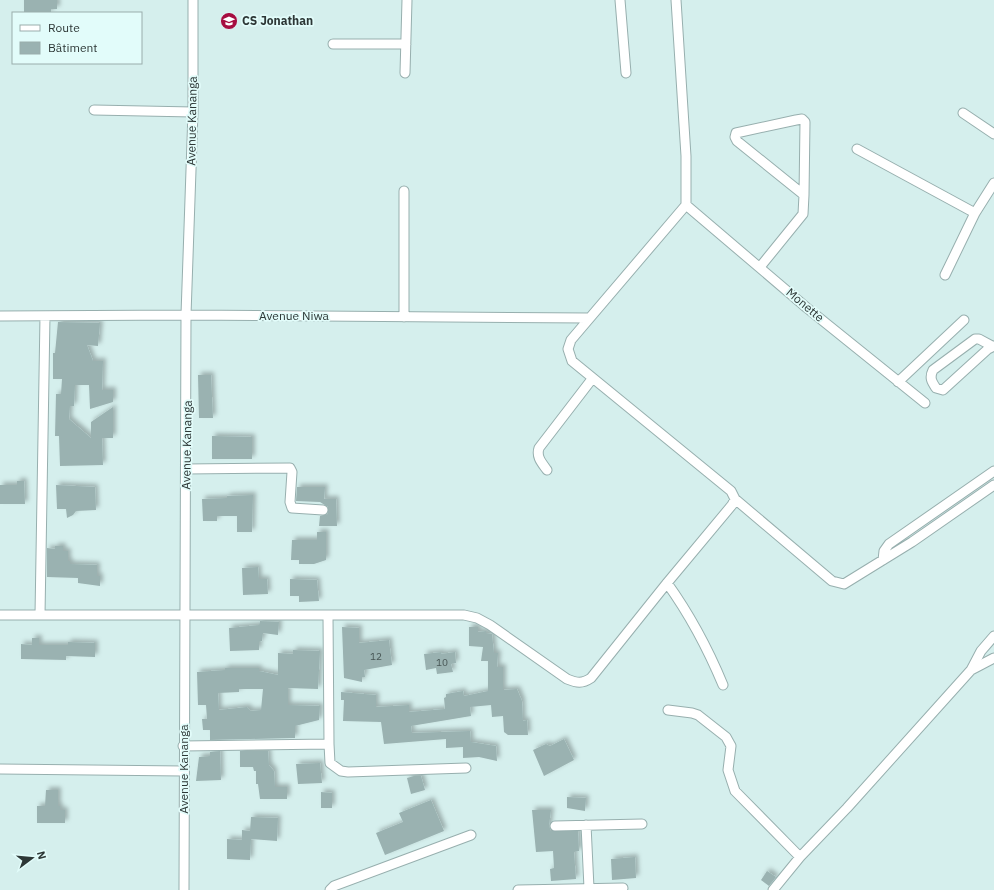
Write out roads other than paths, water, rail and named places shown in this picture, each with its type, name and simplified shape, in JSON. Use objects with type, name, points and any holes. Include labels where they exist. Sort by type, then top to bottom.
[{"type":"street","name":"Avenue Kananga","points":[[184,890],[183,746],[186,315],[193,112],[193,0]]},
{"type":"street","points":[[405,73],[407,0]]},
{"type":"street","points":[[620,0],[626,73]]},
{"type":"street","points":[[676,0],[686,156],[686,205],[588,318],[571,340],[568,349],[572,361],[731,492],[735,499],[786,543],[838,584],[844,584],[883,560],[994,485]]},
{"type":"street","points":[[333,44],[406,44]]},
{"type":"street","points":[[94,110],[193,112]]},
{"type":"street","points":[[963,113],[994,134]]},
{"type":"street","points":[[760,267],[803,214],[804,195],[806,128],[802,119],[736,133],[735,137],[737,141],[804,195]]},
{"type":"street","points":[[857,149],[976,214]]},
{"type":"street","points":[[945,275],[976,214],[994,183]]},
{"type":"street","points":[[404,191],[404,317]]},
{"type":"street","name":"Monette","points":[[686,205],[925,403]]},
{"type":"street","name":"Avenue Niwa","points":[[0,316],[186,315],[588,318]]},
{"type":"street","points":[[40,615],[45,316]]},
{"type":"street","points":[[898,382],[964,320]]},
{"type":"street","points":[[979,339],[993,346],[943,390],[936,388],[930,375],[933,370],[970,341],[979,339]]},
{"type":"street","points":[[547,470],[538,458],[537,454],[539,448],[592,379]]},
{"type":"street","points":[[186,469],[290,468],[292,472],[290,502],[292,508],[323,510]]},
{"type":"street","points":[[883,560],[884,551],[889,544],[994,471]]},
{"type":"street","points":[[0,615],[464,615],[477,618],[575,683],[584,683],[591,678],[666,583],[732,505],[735,499]]},
{"type":"street","points":[[666,583],[687,612],[713,659],[723,685]]},
{"type":"street","points":[[328,616],[328,744],[330,763],[341,771],[466,768]]},
{"type":"street","points":[[773,890],[800,857],[847,808],[970,670],[994,636]]},
{"type":"street","points":[[970,670],[994,658]]},
{"type":"street","points":[[668,710],[684,711],[698,715],[726,737],[731,746],[728,770],[736,791],[800,857]]},
{"type":"street","points":[[183,746],[328,744]]},
{"type":"street","points":[[0,769],[183,771]]},
{"type":"street","points":[[555,826],[642,824]]},
{"type":"street","points":[[586,825],[589,888]]},
{"type":"street","points":[[330,890],[334,886],[471,835]]},
{"type":"street","points":[[518,890],[623,888]]},
{"type":"place","name":"CS Jonathan","points":[[229,21]]}]
